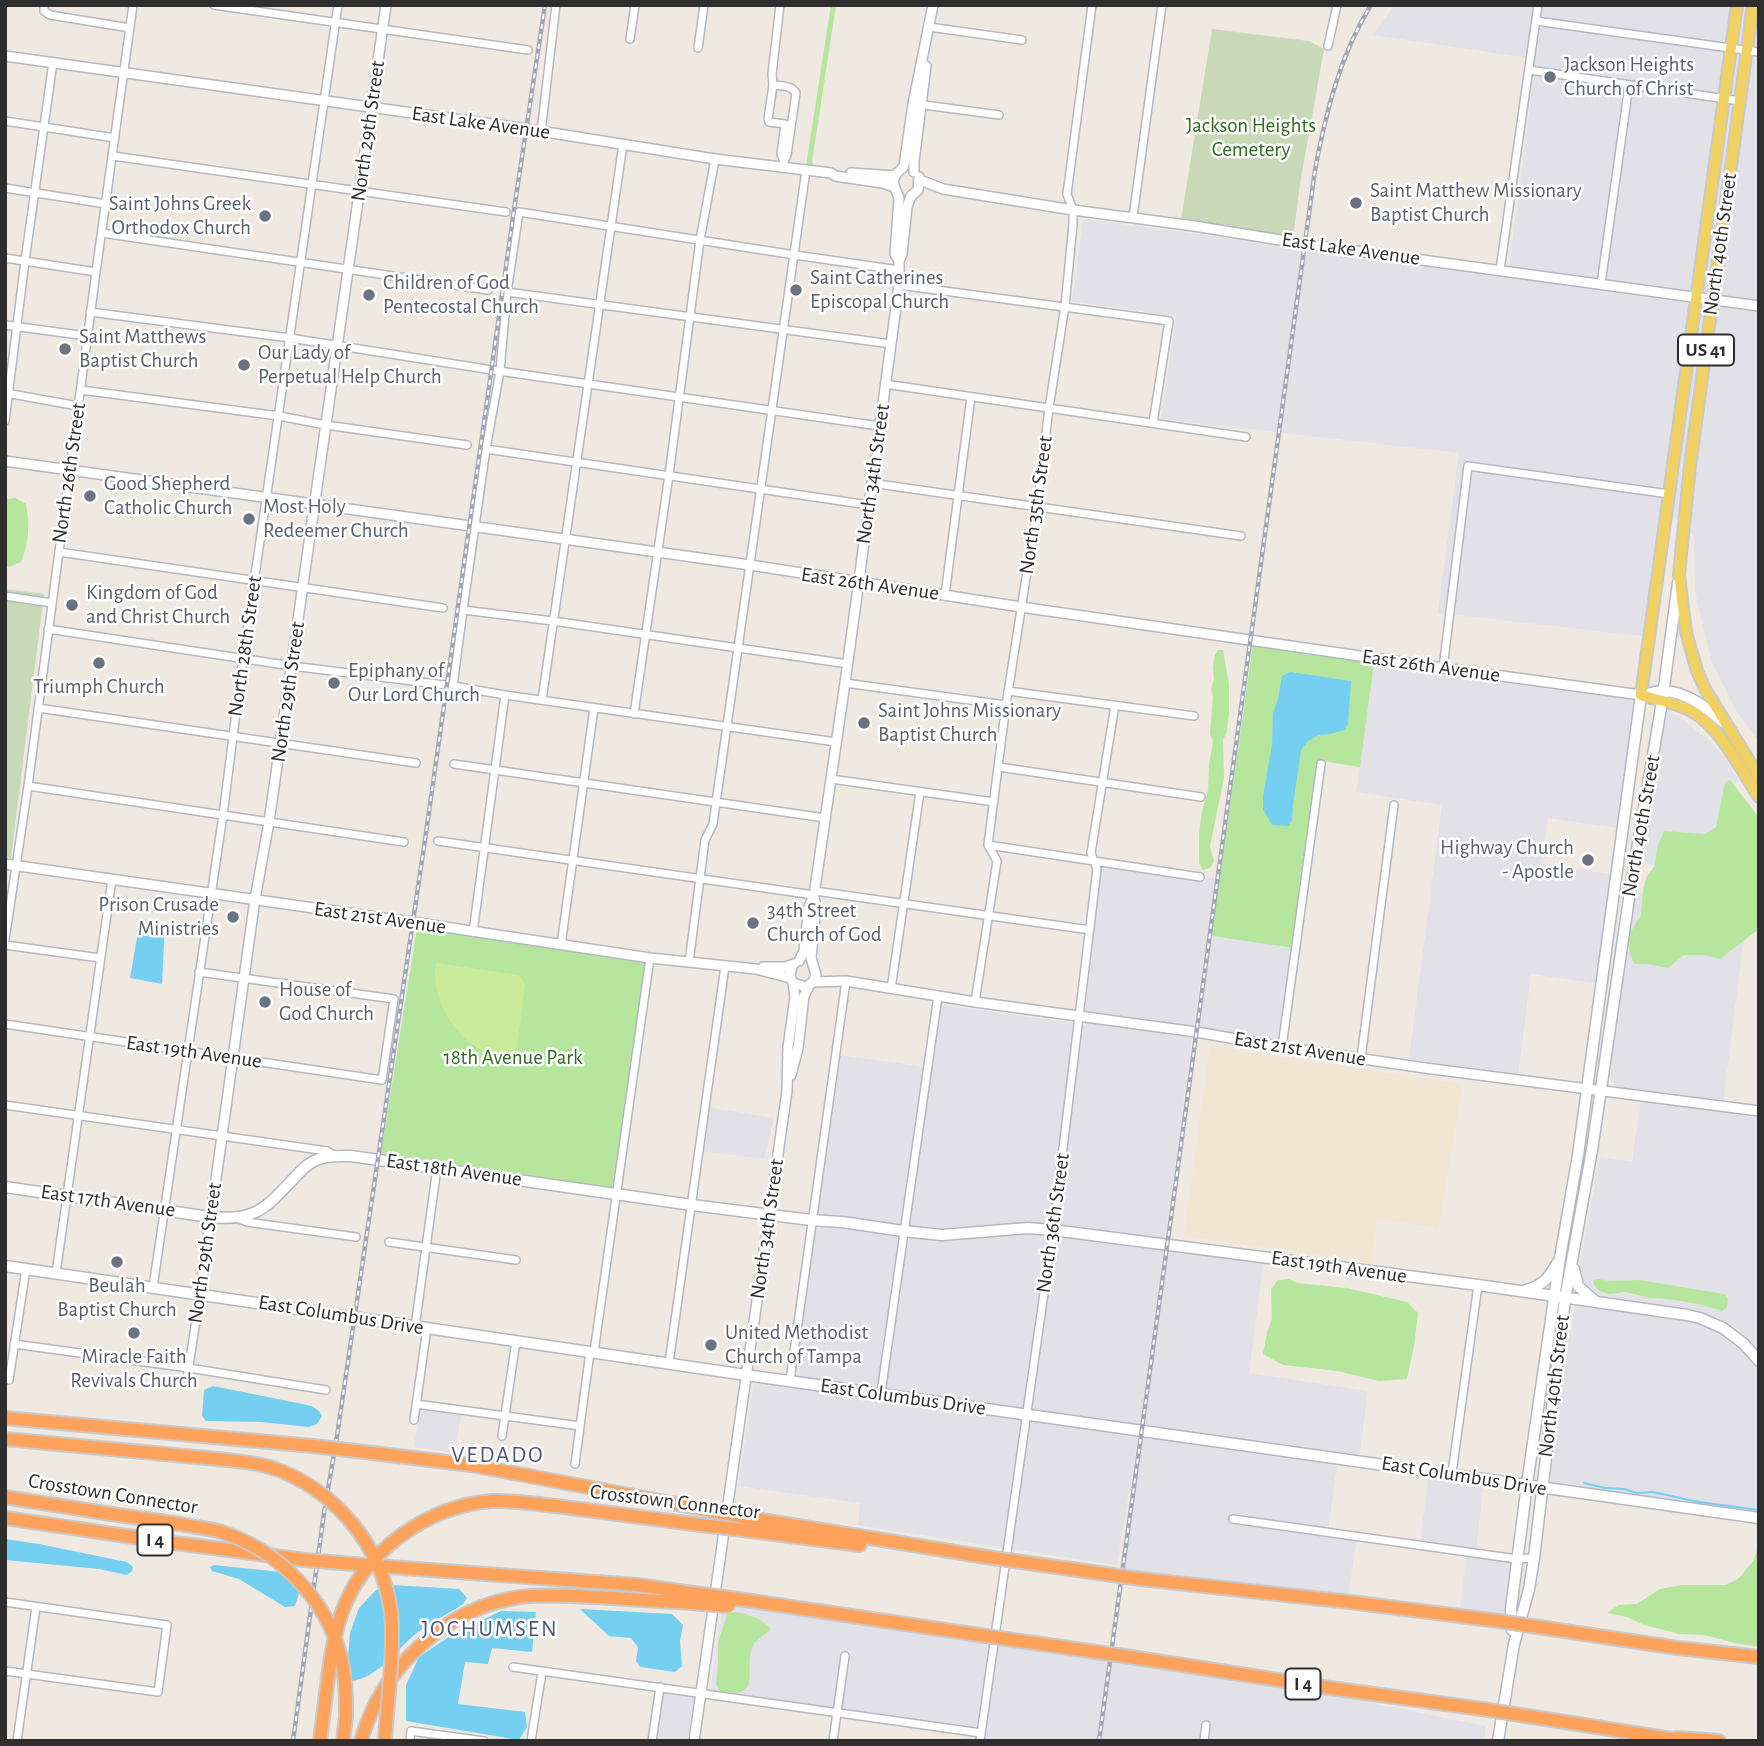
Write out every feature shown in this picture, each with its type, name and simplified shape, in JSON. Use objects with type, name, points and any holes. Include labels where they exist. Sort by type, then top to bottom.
[{"type":"highway","points":[[5,1411],[45,1422]]},
{"type":"highway","points":[[5,1418],[313,1446],[471,1465],[703,1509],[743,1524],[1141,1579],[1350,1602],[1759,1657]]},
{"type":"highway","name":"Crosstown Connector","points":[[5,1439],[245,1462],[269,1467],[308,1485],[332,1503],[345,1515],[369,1547],[386,1590],[391,1622],[391,1653],[384,1741]]},
{"type":"highway","name":"Crosstown Connector","points":[[5,1497],[219,1531],[240,1539],[279,1562],[319,1605],[334,1634],[341,1657],[346,1695],[343,1741]]},
{"type":"highway","name":"Crosstown Connector","points":[[320,1741],[341,1614],[357,1583],[377,1556],[411,1528],[429,1518],[454,1509],[492,1501],[556,1506],[701,1525],[743,1524]]},
{"type":"highway","name":"I 4","points":[[5,1518],[305,1560],[637,1586],[692,1598],[865,1618],[1684,1741]]},
{"type":"highway","points":[[362,1739],[367,1722],[384,1689],[414,1651],[446,1626],[486,1606],[517,1598],[549,1595],[692,1598]]},
{"type":"highway","points":[[1678,1648],[1759,1664]]},
{"type":"highway","points":[[1652,1736],[1719,1741]]},
{"type":"main road","name":"North 40th Street","points":[[1499,1741],[1514,1644],[1529,1589],[1534,1558],[1560,1298],[1560,1258],[1588,1090],[1737,5]]},
{"type":"main road","name":"North 40th Street","points":[[1514,1644],[1511,1609],[1527,1484],[1560,1298],[1572,1260],[1592,1150],[1631,885],[1663,697],[1687,494],[1753,5]]},
{"type":"main road","name":"US 41","points":[[1679,574],[1691,656],[1705,689],[1759,777]]},
{"type":"main road","points":[[1642,695],[1680,695],[1702,705],[1725,724]]},
{"type":"main road","points":[[1663,697],[1698,716],[1722,739],[1759,797]]},
{"type":"main road","points":[[1601,989],[1615,991]]},
{"type":"main road","points":[[237,1219],[249,1216],[271,1203],[305,1166],[317,1159],[334,1156]]},
{"type":"main road","name":"East 18th Avenue","points":[[334,1156],[364,1157],[692,1205],[903,1231]]},
{"type":"main road","name":"East 17th Avenue","points":[[5,1187],[237,1219]]},
{"type":"main road","name":"East 19th Avenue","points":[[903,1231],[942,1235],[1028,1228],[1053,1230],[1672,1313],[1713,1323],[1734,1335],[1759,1361]]},
{"type":"main road","points":[[1520,1292],[1545,1281],[1560,1258]]},
{"type":"main road","points":[[1572,1260],[1578,1286],[1599,1304]]},
{"type":"main road","name":"East Columbus Drive","points":[[5,1266],[746,1375],[1759,1518]]},
{"type":"street","points":[[44,5],[44,11],[50,15],[130,28]]},
{"type":"street","name":"North 26th Street","points":[[5,942],[134,5]]},
{"type":"street","points":[[214,5],[528,50]]},
{"type":"street","name":"North 28th Street","points":[[153,1287],[338,5]]},
{"type":"street","name":"North 29th Street","points":[[187,1379],[386,5]]},
{"type":"street","points":[[541,132],[556,5]]},
{"type":"street","points":[[630,39],[635,5]]},
{"type":"street","points":[[698,48],[704,5]]},
{"type":"street","points":[[780,5],[768,119],[769,122],[785,124],[781,154],[783,164]]},
{"type":"street","points":[[918,104],[896,191],[905,196],[914,194],[919,186],[914,161],[918,104],[933,5]]},
{"type":"street","name":"North 35th Street","points":[[975,1002],[997,861],[988,845],[1006,705],[1065,306],[1073,223],[1073,210],[1067,194],[1091,5]]},
{"type":"street","points":[[1133,218],[1162,5]]},
{"type":"street","points":[[1328,46],[1337,5]]},
{"type":"street","points":[[1500,270],[1538,5]]},
{"type":"street","points":[[1536,21],[1759,52]]},
{"type":"street","points":[[929,27],[1022,40]]},
{"type":"street","name":"East Lake Avenue","points":[[5,56],[324,100],[715,159],[783,164],[883,183],[896,191]]},
{"type":"street","points":[[5,421],[53,62]]},
{"type":"street","points":[[1529,70],[1740,101]]},
{"type":"street","points":[[773,85],[789,86],[796,93],[787,155],[783,164]]},
{"type":"street","points":[[1601,284],[1629,85]]},
{"type":"street","points":[[918,104],[999,115]]},
{"type":"street","points":[[5,121],[115,138]]},
{"type":"street","points":[[542,700],[623,144]]},
{"type":"street","points":[[113,156],[506,212]]},
{"type":"street","points":[[634,713],[700,240],[715,159]]},
{"type":"street","points":[[690,962],[705,841],[713,824],[806,170]]},
{"type":"street","points":[[899,173],[909,170],[917,176]]},
{"type":"street","name":"East Lake Avenue","points":[[831,173],[899,173]]},
{"type":"street","name":"East Lake Avenue","points":[[917,176],[943,189],[1073,210],[1759,306]]},
{"type":"street","points":[[5,188],[106,204]]},
{"type":"street","name":"East Lake Avenue","points":[[914,194],[923,190],[943,189]]},
{"type":"street","name":"North 34th Street","points":[[896,191],[895,254],[899,265]]},
{"type":"street","name":"North 34th Street","points":[[787,1091],[788,1047],[795,997],[790,970],[804,951],[809,907],[814,893],[848,664],[907,208],[914,194]]},
{"type":"street","points":[[1711,197],[1726,199]]},
{"type":"street","points":[[453,686],[486,449],[500,371],[507,292],[519,212],[795,255],[899,265]]},
{"type":"street","points":[[102,233],[488,290]]},
{"type":"street","points":[[5,258],[96,272]]},
{"type":"street","points":[[899,285],[1169,321],[1153,423]]},
{"type":"street","points":[[507,292],[891,344]]},
{"type":"street","points":[[90,312],[290,338],[879,426]]},
{"type":"street","points":[[5,325],[87,336]]},
{"type":"street","points":[[885,384],[1246,437]]},
{"type":"street","points":[[81,390],[278,416],[467,446]]},
{"type":"street","points":[[7,393],[78,406]]},
{"type":"street","points":[[945,595],[971,397]]},
{"type":"street","points":[[1679,423],[1696,425]]},
{"type":"street","points":[[486,449],[869,505]]},
{"type":"street","name":"East 26th Avenue","points":[[5,461],[750,565],[1021,607],[1642,695]]},
{"type":"street","points":[[1443,668],[1468,466],[1669,494]]},
{"type":"street","points":[[871,483],[1241,536]]},
{"type":"street","points":[[59,552],[443,608]]},
{"type":"street","points":[[5,596],[52,603]]},
{"type":"street","points":[[463,610],[848,664]]},
{"type":"street","points":[[48,629],[836,742]]},
{"type":"street","points":[[845,683],[1006,705]]},
{"type":"street","points":[[1008,691],[1194,716]]},
{"type":"street","points":[[473,932],[505,695]]},
{"type":"street","name":"North 36th Street","points":[[981,1737],[1053,1230],[1097,869],[1091,853],[1115,705]]},
{"type":"street","points":[[38,708],[416,763]]},
{"type":"street","points":[[561,945],[594,708]]},
{"type":"street","points":[[454,764],[825,818]]},
{"type":"street","points":[[1282,1047],[1321,764]]},
{"type":"street","points":[[999,767],[1201,797]]},
{"type":"street","points":[[831,779],[994,802]]},
{"type":"street","points":[[28,786],[404,842]]},
{"type":"street","points":[[891,989],[920,792]]},
{"type":"street","points":[[1361,1058],[1394,805]]},
{"type":"street","points":[[438,841],[1090,930]]},
{"type":"street","points":[[988,845],[1200,877]]},
{"type":"street","points":[[1622,845],[1639,846]]},
{"type":"street","name":"East 21st Avenue","points":[[5,864],[650,958],[756,969],[803,987],[813,976]]},
{"type":"street","points":[[56,1273],[112,879]]},
{"type":"street","name":"North 34th Street","points":[[694,1741],[787,1091],[798,1048],[804,996],[813,976],[811,952],[816,907],[814,893]]},
{"type":"street","points":[[5,942],[100,958]]},
{"type":"street","points":[[575,1464],[650,958]]},
{"type":"street","name":"East 21st Avenue","points":[[756,969],[796,963],[813,976],[838,982],[1588,1090],[1758,1108]]},
{"type":"street","points":[[669,1363],[725,966]]},
{"type":"street","points":[[199,972],[243,978]]},
{"type":"street","name":"East 19th Avenue","points":[[5,1024],[383,1080],[394,999],[243,978]]},
{"type":"street","points":[[790,1380],[844,981]]},
{"type":"street","points":[[881,1393],[938,996]]},
{"type":"street","name":"East 18th Avenue","points":[[5,1105],[327,1151],[334,1156]]},
{"type":"street","points":[[415,1326],[437,1168]]},
{"type":"street","points":[[237,1219],[356,1237]]},
{"type":"street","points":[[389,1242],[516,1261]]},
{"type":"street","points":[[9,1380],[26,1269]]},
{"type":"street","points":[[1452,1474],[1478,1285]]},
{"type":"street","points":[[414,1420],[427,1328]]},
{"type":"street","points":[[502,1436],[516,1341]]},
{"type":"street","points":[[13,1344],[189,1368],[326,1391]]},
{"type":"street","points":[[416,1404],[580,1426]]},
{"type":"street","points":[[1233,1519],[1517,1559],[1534,1558]]},
{"type":"street","points":[[5,1602],[167,1625],[158,1692],[5,1671]]},
{"type":"street","points":[[17,1741],[36,1606]]},
{"type":"street","points":[[833,1741],[845,1656]]},
{"type":"street","points":[[513,1667],[838,1713],[981,1737]]},
{"type":"street","points":[[531,1741],[542,1672]]},
{"type":"street","points":[[652,1741],[660,1687]]},
{"type":"street","points":[[1204,1741],[1206,1725]]},
{"type":"street","points":[[410,1741],[411,1731],[484,1741]]},
{"type":"shaded area","points":[[1394,5],[1759,5],[1759,742],[1735,709],[1712,662],[1695,592],[1694,536],[1661,503],[1642,636],[1438,613],[1459,453],[1161,419],[1176,316],[1072,301],[1083,219],[1508,276],[1536,59],[1373,35]]},
{"type":"shaded area","points":[[1375,655],[1642,689],[1624,829],[1548,818],[1541,864],[1617,875],[1601,984],[1531,974],[1518,1075],[1409,1059],[1442,805],[1356,792]]},
{"type":"shaded area","points":[[1660,710],[1685,721],[1707,739],[1725,757],[1739,782],[1728,786],[1710,844],[1663,867],[1634,861]]},
{"type":"shaded area","points":[[1100,863],[1217,879],[1198,994],[1138,1438],[1117,1565],[858,1525],[860,1503],[738,1486],[754,1384],[790,1388],[839,1055],[933,1068],[941,1005],[1086,1025],[1087,1014],[1083,1013]]},
{"type":"shaded area","points":[[1631,892],[1748,906],[1723,1103],[1617,1088],[1611,1078],[1616,994]]},
{"type":"shaded area","points":[[1211,936],[1294,948],[1282,1042],[1197,1031]]},
{"type":"shaded area","points":[[1210,1045],[1462,1084],[1438,1228],[1377,1219],[1371,1263],[1184,1236]]},
{"type":"shaded area","points":[[1641,1100],[1759,1116],[1759,1354],[1730,1323],[1705,1313],[1600,1298],[1587,1291],[1579,1279],[1600,1157],[1632,1162]]},
{"type":"shaded area","points":[[707,1107],[774,1118],[764,1159],[700,1151]]},
{"type":"shaded area","points":[[1169,1245],[1264,1258],[1249,1373],[1368,1391],[1359,1459],[1144,1429]]},
{"type":"shaded area","points":[[1575,1307],[1633,1311],[1695,1321],[1719,1331],[1742,1348],[1759,1370],[1759,1514],[1543,1485]]},
{"type":"shaded area","points":[[420,1409],[461,1415],[455,1453],[414,1447]]},
{"type":"shaded area","points":[[1143,1431],[1338,1458],[1328,1532],[1357,1536],[1347,1604],[1124,1573]]},
{"type":"shaded area","points":[[1429,1471],[1484,1479],[1476,1551],[1420,1544]]},
{"type":"shaded area","points":[[1467,1552],[1521,1559],[1516,1625],[1459,1619]]},
{"type":"shaded area","points":[[726,1599],[994,1637],[980,1728],[710,1692],[719,1627]]},
{"type":"shaded area","points":[[997,1638],[1109,1656],[1098,1741],[982,1741]]},
{"type":"shaded area","points":[[1110,1657],[1287,1686],[1486,1726],[1484,1741],[1099,1741]]},
{"type":"shaded area","points":[[663,1692],[694,1697],[688,1741],[655,1741]]},
{"type":"green space","points":[[831,5],[836,5],[812,162],[814,166],[830,169],[806,166]]},
{"type":"green space","name":"Jackson Heights Cemetery","points":[[1212,29],[1309,41],[1324,49],[1293,238],[1181,220]]},
{"type":"green space","points":[[16,498],[26,504],[27,540],[21,562],[5,567],[5,499]]},
{"type":"green space","points":[[5,589],[44,594],[11,858],[5,857]]},
{"type":"green space","points":[[1254,638],[1375,655],[1360,767],[1322,761],[1294,948],[1211,936]]},
{"type":"green space","points":[[1218,650],[1223,650],[1229,684],[1229,713],[1223,740],[1224,778],[1210,846],[1214,861],[1210,868],[1203,870],[1199,863],[1199,835],[1208,791],[1213,742],[1210,734],[1213,696],[1211,689]]},
{"type":"green space","points":[[1730,780],[1757,815],[1759,929],[1720,959],[1704,955],[1684,955],[1668,968],[1635,964],[1630,955],[1628,936],[1641,915],[1643,889],[1647,876],[1654,867],[1664,831],[1705,834],[1716,827],[1725,782]]},
{"type":"green space","name":"18th Avenue Park","points":[[417,928],[645,963],[614,1188],[381,1153]]},
{"type":"green space","points":[[436,963],[519,975],[525,984],[516,1057],[483,1051],[453,1026],[440,1002],[435,976]]},
{"type":"green space","points":[[1289,1279],[1297,1283],[1347,1288],[1407,1302],[1418,1313],[1407,1379],[1379,1381],[1337,1371],[1283,1365],[1263,1354],[1272,1319],[1271,1289],[1278,1280]]},
{"type":"green space","points":[[1639,1280],[1724,1294],[1728,1299],[1727,1307],[1722,1311],[1670,1299],[1622,1292],[1606,1293],[1595,1287],[1593,1281]]},
{"type":"green space","points":[[1759,1543],[1759,1647],[1704,1635],[1680,1634],[1607,1613],[1619,1605],[1637,1604],[1660,1589],[1682,1585],[1726,1585],[1739,1578],[1754,1560]]},
{"type":"green space","points":[[728,1612],[751,1616],[771,1628],[752,1648],[747,1688],[733,1693],[720,1691],[716,1685],[718,1642]]},
{"type":"water","points":[[1290,672],[1351,681],[1348,724],[1344,730],[1319,735],[1308,741],[1301,750],[1292,820],[1288,826],[1272,825],[1263,809],[1263,796],[1272,745],[1273,713],[1282,676]]},
{"type":"water","points":[[140,921],[165,924],[162,984],[130,978]]},
{"type":"water","points":[[213,1386],[312,1406],[322,1416],[317,1424],[309,1427],[261,1422],[206,1421],[202,1416],[204,1390]]},
{"type":"water","points":[[5,1539],[127,1562],[133,1567],[127,1575],[99,1569],[5,1560]]},
{"type":"water","points":[[214,1565],[300,1574],[304,1577],[295,1606],[285,1607],[239,1579],[212,1571],[210,1567]]},
{"type":"water","points":[[393,1585],[459,1589],[467,1598],[463,1604],[417,1633],[380,1668],[352,1681],[347,1668],[350,1633],[359,1608],[376,1590]]},
{"type":"water","points":[[580,1609],[672,1614],[683,1625],[680,1641],[682,1666],[675,1672],[640,1667],[636,1661],[638,1647],[631,1638],[609,1636]]},
{"type":"water","points":[[501,1611],[536,1612],[532,1652],[492,1648],[488,1664],[465,1662],[458,1704],[525,1712],[527,1727],[519,1740],[406,1721],[406,1685],[419,1657],[453,1634]]},
{"type":"waterway","points":[[1584,1483],[1759,1510]]},
{"type":"railway","points":[[293,1741],[545,5]]},
{"type":"railway","points":[[1099,1741],[1315,170],[1336,84],[1351,44],[1371,5]]},
{"type":"place","name":"Jackson Heights Church of Christ","points":[[1550,77]]},
{"type":"place","name":"Saint Matthew Missionary Baptist Church","points":[[1356,203]]},
{"type":"place","name":"Saint Johns Greek Orthodox Church","points":[[265,216]]},
{"type":"place","name":"Saint Catherines Episcopal Church","points":[[796,290]]},
{"type":"place","name":"Children of God Pentecostal Church","points":[[369,295]]},
{"type":"place","name":"Saint Matthews Baptist Church","points":[[65,349]]},
{"type":"place","name":"Our Lady of Perpetual Help Church","points":[[244,365]]},
{"type":"place","name":"Good Shepherd Catholic Church","points":[[90,496]]},
{"type":"place","name":"Most Holy Redeemer Church","points":[[249,519]]},
{"type":"place","name":"Kingdom of God and Christ Church","points":[[72,605]]},
{"type":"place","name":"Triumph Church","points":[[99,663]]},
{"type":"place","name":"Epiphany of Our Lord Church","points":[[334,683]]},
{"type":"place","name":"Saint Johns Missionary Baptist Church","points":[[864,723]]},
{"type":"place","name":"Highway Church - Apostle","points":[[1588,860]]},
{"type":"place","name":"Prison Crusade Ministries","points":[[233,917]]},
{"type":"place","name":"34th Street Church of God","points":[[753,923]]},
{"type":"place","name":"House of God Church","points":[[265,1002]]},
{"type":"place","name":"Beulah Baptist Church","points":[[117,1262]]},
{"type":"place","name":"Miracle Faith Revivals Church","points":[[134,1333]]},
{"type":"place","name":"United Methodist Church of Tampa","points":[[711,1345]]},
{"type":"district","name":"VEDADO","points":[[498,1455]]},
{"type":"district","name":"JOCHUMSEN","points":[[490,1629]]}]
